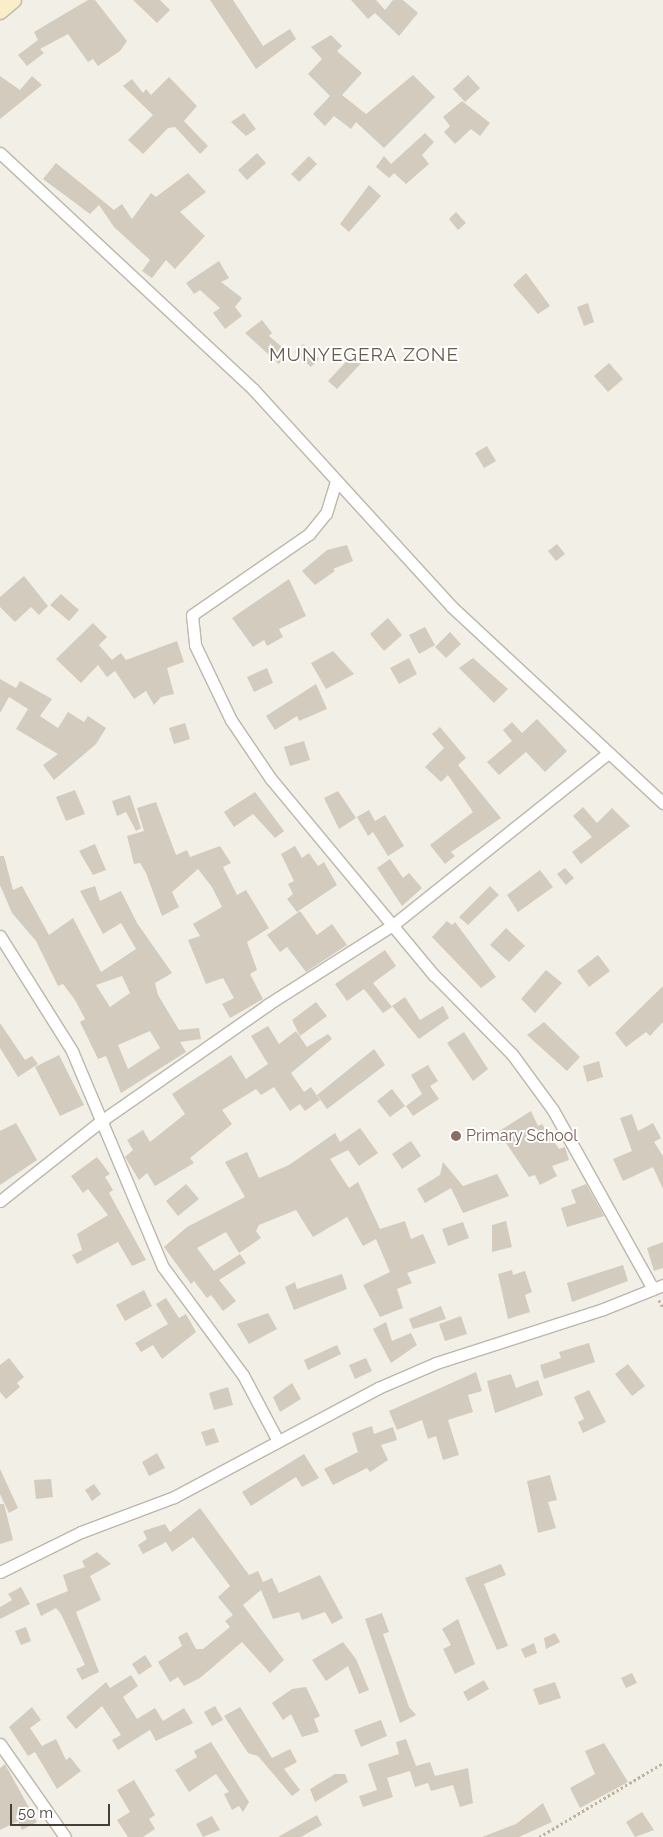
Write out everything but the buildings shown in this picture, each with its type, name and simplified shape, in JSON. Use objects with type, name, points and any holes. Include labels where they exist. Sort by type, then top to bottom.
[{"type":"main road","points":[[0,11],[13,0]]},
{"type":"street","points":[[0,153],[253,389],[452,607],[663,803]]},
{"type":"street","points":[[0,1572],[81,1532],[174,1497],[378,1388],[436,1363],[658,1287],[553,1110],[512,1054],[434,975],[394,924],[334,858],[256,757],[231,720],[190,627],[192,615],[203,604],[309,534],[326,513],[336,481]]},
{"type":"street","points":[[0,1202],[101,1120],[266,1005],[394,924],[608,753]]},
{"type":"street","points":[[0,936],[72,1051],[164,1267],[243,1375],[278,1442]]},
{"type":"street","points":[[0,1744],[65,1837]]},
{"type":"path","points":[[540,1837],[663,1763]]},
{"type":"place","name":"Primary School","points":[[456,1136]]},
{"type":"district","name":"MUNYEGERA ZONE","points":[[364,355]]}]
